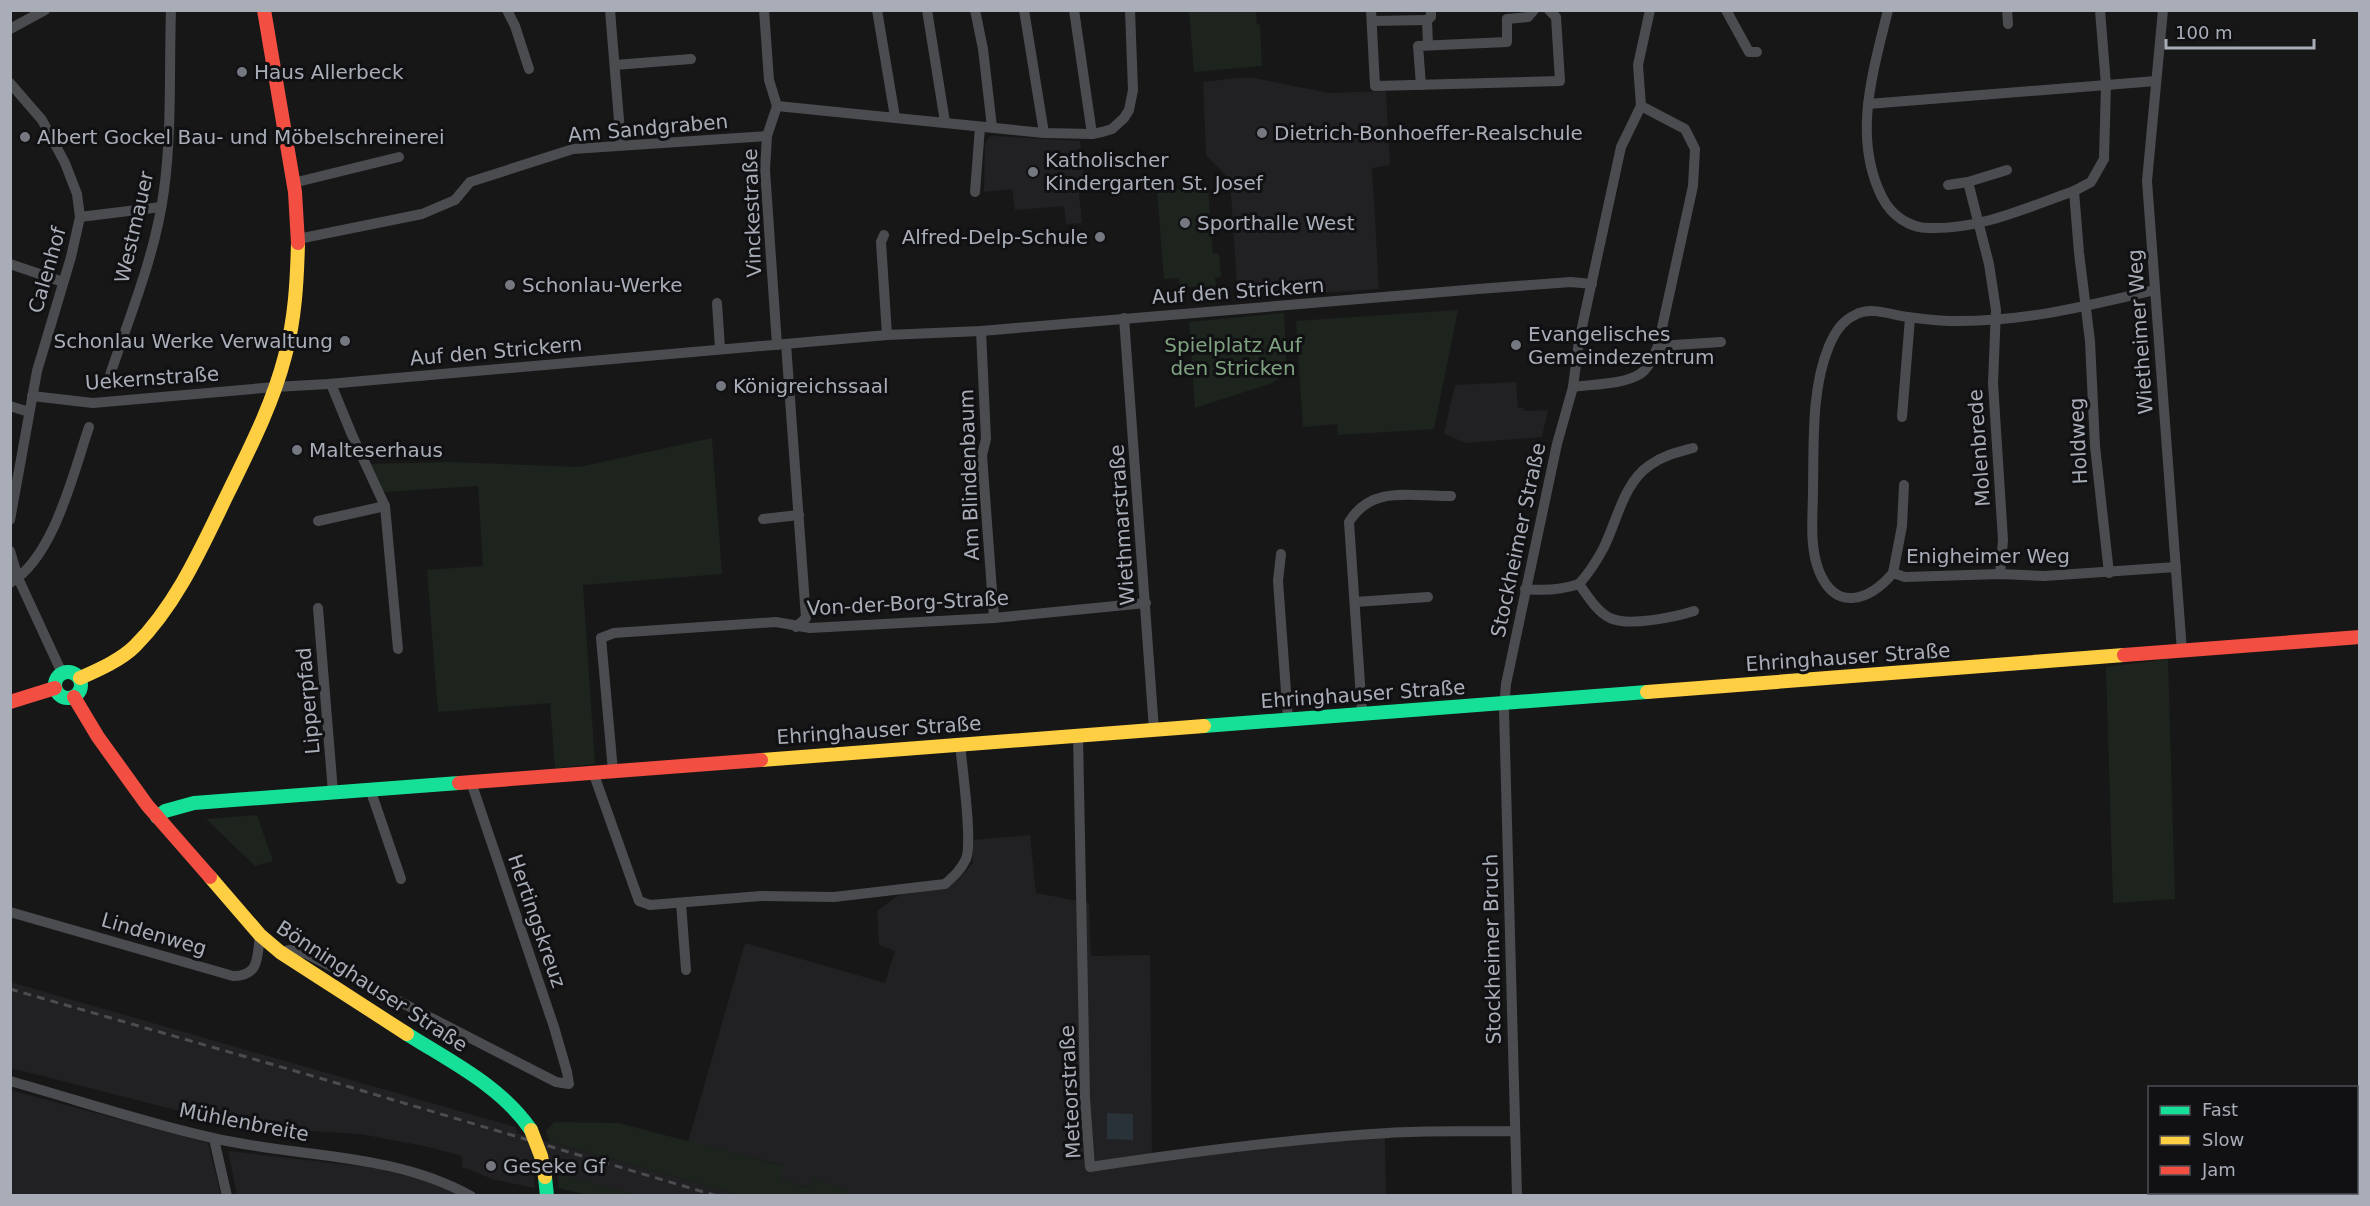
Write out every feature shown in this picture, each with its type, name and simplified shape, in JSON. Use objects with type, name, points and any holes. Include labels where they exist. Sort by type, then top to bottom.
[{"type":"street","points":[[10,28],[45,10]]},
{"type":"street","name":"Westmauer","points":[[110,375],[154,239],[161,207],[167,162],[171,10]]},
{"type":"street","points":[[80,678],[134,647],[172,601],[201,550],[248,451],[275,387],[292,327],[298,239],[293,183],[264,10]]},
{"type":"street","points":[[507,10],[515,26],[529,69]]},
{"type":"street","points":[[610,10],[621,145]]},
{"type":"street","points":[[764,10],[770,80],[777,106],[1044,133],[1092,134],[1112,129],[1129,110],[1133,90],[1130,10]]},
{"type":"street","points":[[877,10],[895,117]]},
{"type":"street","points":[[927,10],[945,122]]},
{"type":"street","points":[[975,10],[983,49],[992,127]]},
{"type":"street","points":[[1024,10],[1044,133]]},
{"type":"street","points":[[1074,10],[1092,134]]},
{"type":"street","points":[[1421,85],[1418,46],[1508,42],[1507,19],[1528,17],[1534,10]]},
{"type":"street","points":[[1428,45],[1429,15],[1372,16],[1375,86],[1560,81],[1556,17],[1549,10]]},
{"type":"street","points":[[1573,387],[1624,380],[1640,374],[1651,361],[1658,346],[1693,186],[1695,149],[1685,129],[1641,106],[1638,65],[1650,10]]},
{"type":"street","points":[[1726,10],[1749,52],[1757,52]]},
{"type":"street","points":[[1888,10],[1868,104],[1868,154],[1875,183],[1887,206],[1911,225],[1927,228],[1980,222],[2075,196],[2091,182],[2104,159],[2106,85],[2100,10]]},
{"type":"street","points":[[2007,10],[2008,24]]},
{"type":"street","name":"Wietheimer Weg","points":[[2163,10],[2147,181],[2182,651]]},
{"type":"street","points":[[615,65],[691,59]]},
{"type":"street","points":[[1868,104],[2156,81]]},
{"type":"street","name":"Calenhof","points":[[10,83],[42,120],[65,163],[77,194],[80,217],[42,352],[11,514]]},
{"type":"street","name":"Vinckestraße","points":[[777,106],[767,136],[765,170],[799,515],[806,618],[796,627]]},
{"type":"street","name":"Stockheimer Straße","points":[[1505,702],[1506,684],[1525,589],[1557,444],[1573,387],[1580,340],[1621,147],[1641,106]]},
{"type":"street","points":[[975,192],[980,127]]},
{"type":"street","name":"Am Sandgraben","points":[[298,239],[422,214],[455,200],[470,182],[573,148],[767,136]]},
{"type":"street","points":[[293,183],[399,157]]},
{"type":"street","points":[[1948,185],[1968,182],[2007,170]]},
{"type":"street","name":"Molenbrede","points":[[1968,182],[1980,222],[1994,293],[1994,394],[2003,540],[2000,574]]},
{"type":"street","name":"Holdweg","points":[[2075,196],[2093,377],[2095,446],[2109,573]]},
{"type":"street","points":[[80,217],[161,207]]},
{"type":"street","points":[[884,236],[881,242],[886,335]]},
{"type":"street","points":[[10,264],[63,282]]},
{"type":"street","name":"Auf den Strickern","points":[[275,387],[886,335],[981,331],[1571,282],[1592,284]]},
{"type":"street","name":"Enigheimer Weg","points":[[2155,290],[2086,307],[1994,321],[1910,318],[1871,311],[1857,313],[1838,328],[1822,369],[1814,437],[1812,540],[1818,570],[1825,582],[1837,594],[1851,598],[1865,596],[1881,588],[1893,573],[1905,577],[2000,574],[2044,576],[2176,567]]},
{"type":"street","points":[[717,303],[720,349]]},
{"type":"street","name":"Wiethmarstraße","points":[[1124,318],[1154,730]]},
{"type":"street","points":[[1902,417],[1910,318]]},
{"type":"street","name":"Am Blindenbaum","points":[[981,331],[986,439],[982,455],[994,618]]},
{"type":"street","points":[[1658,346],[1721,342]]},
{"type":"street","points":[[331,384],[385,506],[398,649]]},
{"type":"street","name":"Uekernstraße","points":[[32,396],[93,403],[275,387]]},
{"type":"street","points":[[10,406],[29,412]]},
{"type":"street","points":[[14,580],[42,551],[63,504],[89,427]]},
{"type":"street","points":[[1525,589],[1540,591],[1579,584],[1603,549],[1632,482],[1648,466],[1669,454],[1694,448]]},
{"type":"street","points":[[1893,573],[1902,526],[1904,485]]},
{"type":"street","points":[[1362,713],[1349,522],[1357,508],[1369,500],[1390,495],[1451,496]]},
{"type":"street","points":[[318,521],[385,506]]},
{"type":"street","points":[[763,519],[799,515]]},
{"type":"street","points":[[10,551],[14,580],[62,673]]},
{"type":"street","points":[[1281,554],[1278,581],[1288,719]]},
{"type":"street","points":[[1579,584],[1598,608],[1610,618],[1628,621],[1678,616],[1694,611]]},
{"type":"street","points":[[1355,602],[1428,597]]},
{"type":"street","name":"Von-der-Borg-Straße","points":[[613,771],[601,638],[614,633],[776,622],[810,628],[994,618],[1146,603]]},
{"type":"street","name":"Lipperpfad","points":[[318,608],[333,792]]},
{"type":"street","name":"Ehringhauser Straße","points":[[157,817],[165,811],[194,803],[2360,637]]},
{"type":"street","points":[[74,672],[80,678],[81,687],[74,697],[65,697],[55,688],[56,680],[62,673],[74,672]]},
{"type":"street","points":[[10,702],[55,688]]},
{"type":"street","name":"Bönninghauser Straße","points":[[74,697],[98,737],[157,817],[260,935],[280,952],[498,1092],[519,1112],[531,1130],[541,1155],[548,1196]]},
{"type":"street","name":"Stockheimer Bruch","points":[[1505,702],[1517,1196]]},
{"type":"street","name":"Meteorstraße","points":[[1078,735],[1085,1098],[1090,1167],[1217,1148],[1348,1136],[1515,1131]]},
{"type":"street","points":[[592,772],[639,901],[650,905],[761,896],[834,897],[945,884],[957,874],[967,858],[968,839],[960,744]]},
{"type":"street","name":"Hertingskreuz","points":[[280,952],[293,949],[307,954],[555,1082],[569,1084],[567,1072],[471,782]]},
{"type":"street","points":[[370,789],[400,879]]},
{"type":"street","points":[[681,903],[686,970]]},
{"type":"street","name":"Lindenweg","points":[[10,912],[233,976],[243,976],[251,972],[256,962],[260,935]]},
{"type":"street","name":"Mühlenbreite","points":[[10,1082],[214,1138],[371,1162],[447,1183],[471,1196]]},
{"type":"street","points":[[214,1138],[227,1196]]},
{"type":"shaded area","points":[[1254,78],[1329,93],[1386,91],[1390,165],[1372,168],[1379,289],[1238,299],[1230,180],[1206,155],[1203,82]]},
{"type":"shaded area","name":"Katholischer Kindergarten St. Josef","points":[[989,137],[1080,141],[1084,181],[1078,182],[1082,223],[1066,224],[1064,206],[1015,210],[1012,189],[984,192],[985,144]]},
{"type":"shaded area","points":[[1516,382],[1518,408],[1523,407],[1524,411],[1548,410],[1542,437],[1465,443],[1444,433],[1455,385]]},
{"type":"shaded area","points":[[1030,835],[1036,893],[1089,903],[1091,956],[1150,955],[1152,1159],[1385,1137],[1386,1195],[849,1195],[850,1191],[814,1179],[811,1188],[779,1180],[783,1165],[688,1142],[745,943],[885,983],[895,951],[879,945],[877,911],[902,893],[942,888],[957,881],[973,863],[972,840]]},
{"type":"shaded area","points":[[10,982],[516,1127],[517,1133],[740,1195],[637,1195],[533,1169],[535,1188],[495,1180],[462,1167],[462,1156],[424,1146],[360,1134],[242,1127],[11,1068]]},
{"type":"shaded area","points":[[10,1090],[208,1143],[221,1195],[11,1195]]},
{"type":"shaded area","points":[[1107,1113],[1133,1114],[1133,1140],[1107,1139]]},
{"type":"shaded area","points":[[228,1151],[375,1168],[427,1181],[461,1195],[237,1195]]},
{"type":"green space","points":[[1189,11],[1256,11],[1257,24],[1260,25],[1262,66],[1194,72]]},
{"type":"green space","name":"Sporthalle West","points":[[1208,187],[1213,254],[1219,254],[1221,277],[1215,278],[1216,290],[1200,291],[1199,286],[1180,288],[1179,278],[1164,279],[1157,191]]},
{"type":"green space","points":[[1458,310],[1434,429],[1338,435],[1337,424],[1303,427],[1296,321]]},
{"type":"green space","name":"Spielplatz Auf den Stricken","points":[[1284,313],[1286,362],[1283,376],[1272,383],[1195,408],[1189,322]]},
{"type":"green space","points":[[712,438],[722,574],[583,585],[595,764],[555,768],[550,703],[438,712],[427,570],[483,566],[478,486],[384,492],[371,464],[450,462],[579,467]]},
{"type":"green space","points":[[2168,659],[2175,899],[2113,903],[2106,667]]},
{"type":"green space","points":[[257,815],[273,861],[255,866],[206,819]]},
{"type":"green space","points":[[554,1122],[618,1123],[784,1166],[780,1180],[810,1188],[814,1179],[850,1190],[849,1196],[740,1195],[550,1142],[546,1131]]},
{"type":"green space","points":[[557,1174],[637,1195],[587,1195],[559,1188]]},
{"type":"railway","points":[[10,989],[717,1196]]},
{"type":"traffic: fast","points":[[68,672],[77,676],[81,685],[77,694],[68,698],[59,694],[55,685],[59,676],[68,672]]},
{"type":"traffic: fast","points":[[1204,726],[1647,692]]},
{"type":"traffic: fast","points":[[157,817],[165,811],[194,803],[459,783]]},
{"type":"traffic: fast","points":[[407,1034],[458,1065],[490,1088],[519,1114],[531,1130]]},
{"type":"traffic: fast","points":[[545,1177],[547,1196]]},
{"type":"traffic: slow","points":[[80,678],[116,660],[135,646],[177,592],[199,552],[253,442],[280,374],[293,314],[298,243]]},
{"type":"traffic: slow","points":[[1647,692],[2124,655]]},
{"type":"traffic: slow","points":[[761,760],[1204,726]]},
{"type":"traffic: slow","points":[[210,877],[260,935],[280,952],[407,1034]]},
{"type":"traffic: slow","points":[[531,1130],[541,1156],[545,1177]]},
{"type":"traffic: jam","points":[[264,10],[295,192],[298,243]]},
{"type":"traffic: jam","points":[[2124,655],[2360,637]]},
{"type":"traffic: jam","points":[[10,702],[55,688]]},
{"type":"traffic: jam","points":[[74,697],[98,737],[147,805],[210,877]]},
{"type":"traffic: jam","points":[[459,783],[761,760]]},
{"type":"place","name":"Haus Allerbeck","points":[[242,72]]},
{"type":"place","name":"Dietrich-Bonhoeffer-Realschule","points":[[1262,133]]},
{"type":"place","name":"Albert Gockel Bau- und Möbelschreinerei","points":[[25,137]]},
{"type":"place","name":"Katholischer Kindergarten St. Josef","points":[[1033,172]]},
{"type":"place","name":"Sporthalle West","points":[[1185,223]]},
{"type":"place","name":"Alfred-Delp-Schule","points":[[1100,237]]},
{"type":"place","name":"Schonlau-Werke","points":[[510,285]]},
{"type":"place","name":"Schonlau Werke Verwaltung","points":[[345,341]]},
{"type":"place","name":"Evangelisches Gemeindezentrum","points":[[1516,345]]},
{"type":"place","name":"Königreichssaal","points":[[721,386]]},
{"type":"place","name":"Malteserhaus","points":[[297,450]]},
{"type":"place","name":"Geseke Gf","points":[[491,1166]]}]
